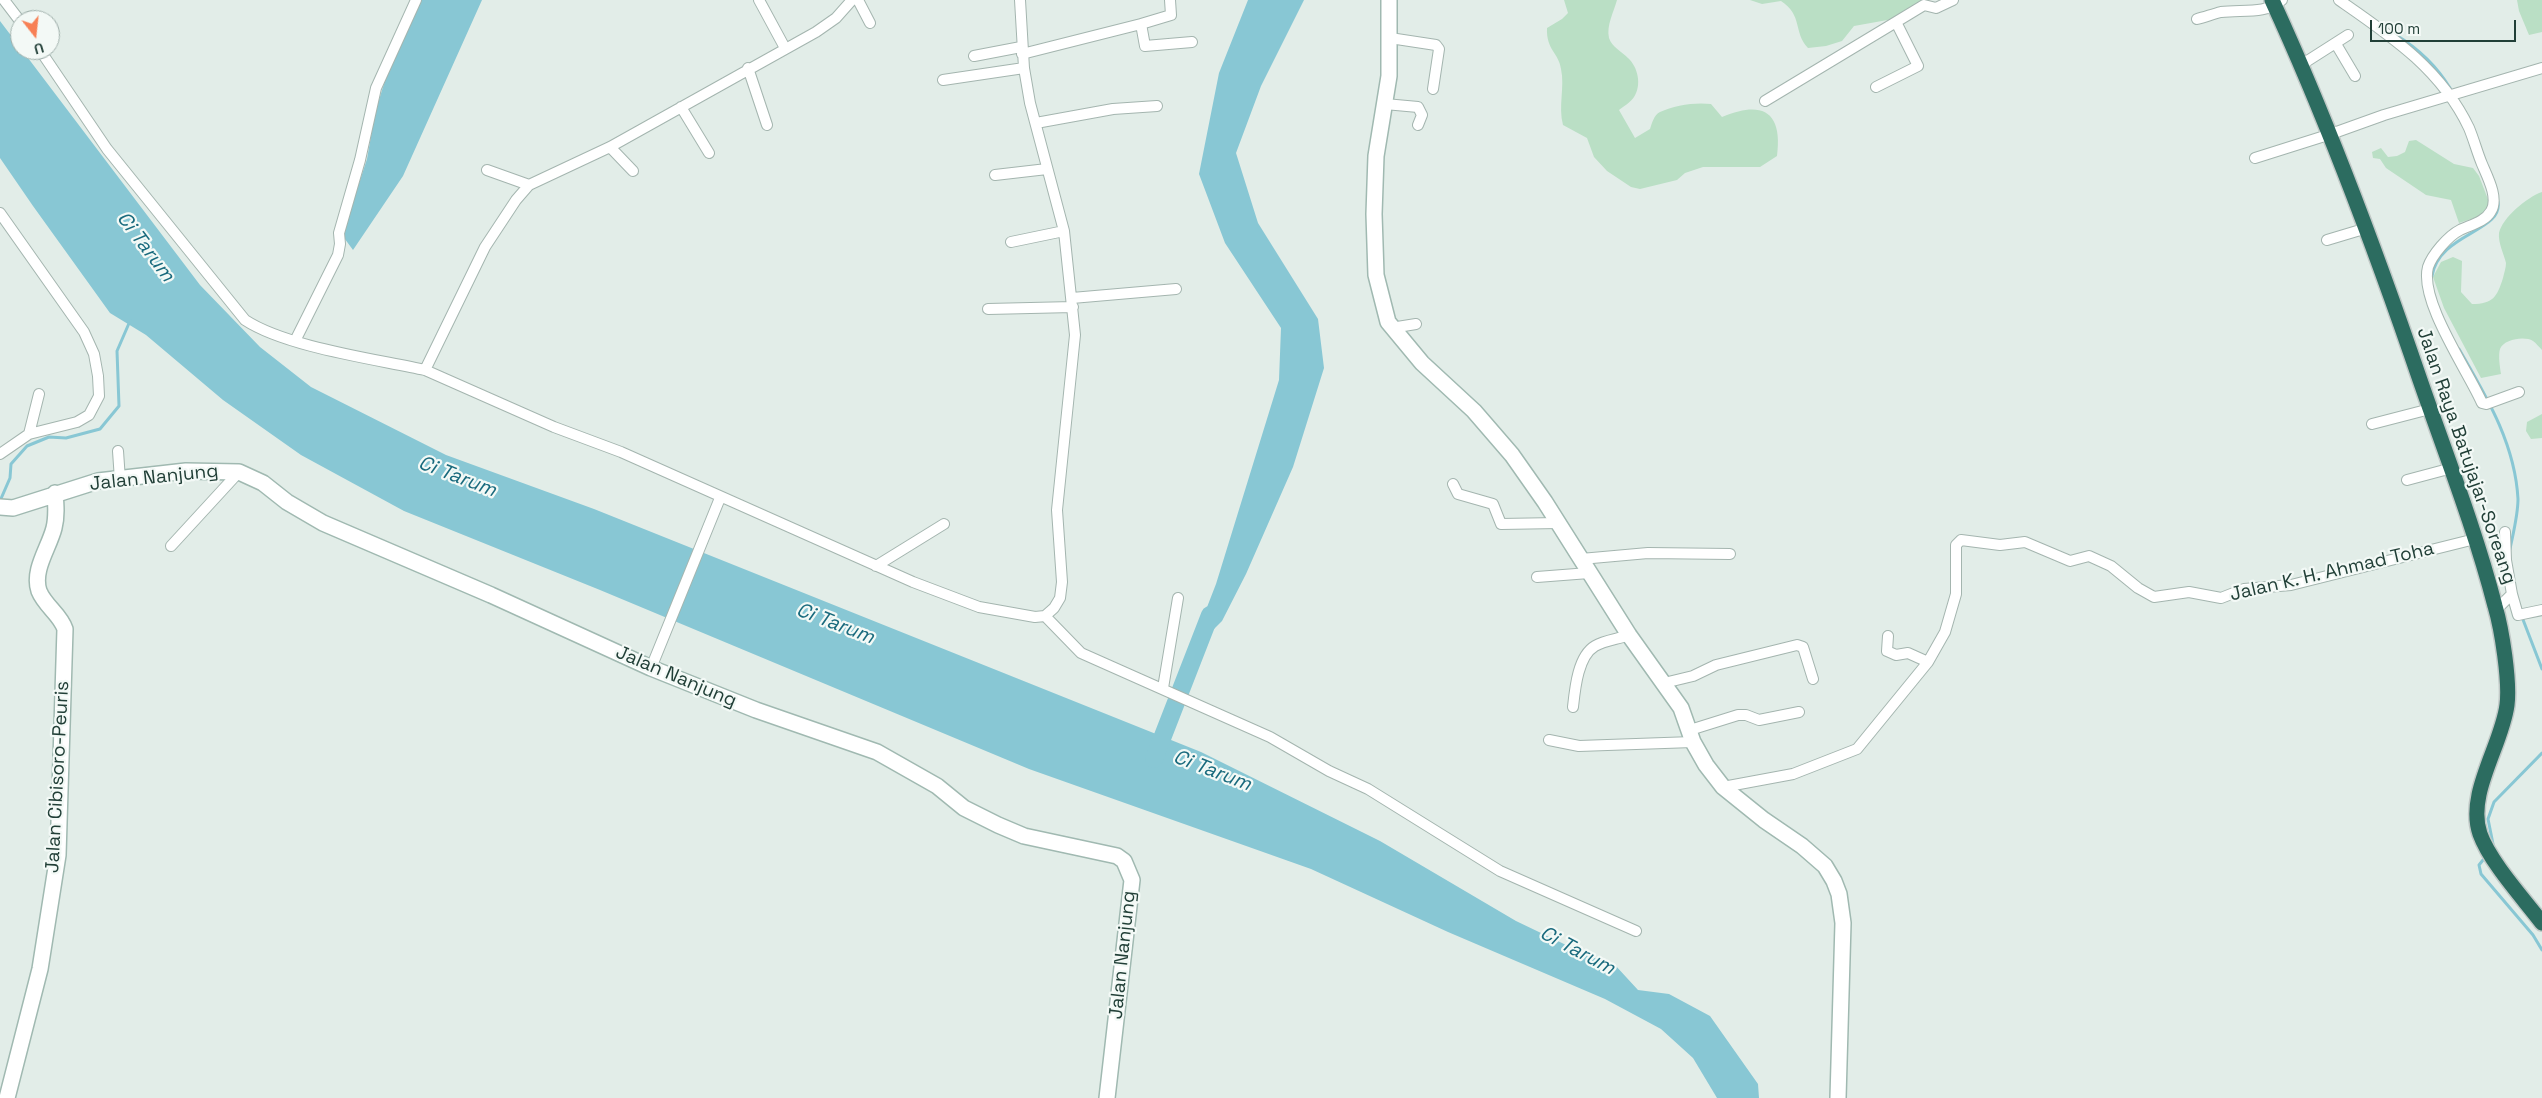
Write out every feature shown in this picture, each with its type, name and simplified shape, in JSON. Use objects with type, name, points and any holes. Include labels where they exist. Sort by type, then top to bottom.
[{"type":"highway","name":"Jalan Raya Batujajar-Soreang","points":[[2276,2],[2331,134],[2367,228],[2452,468],[2496,610],[2508,689],[2507,703],[2499,737],[2478,802],[2478,826],[2491,856],[2542,924]]},
{"type":"street","points":[[4,0],[12,10]]},
{"type":"street","points":[[295,341],[338,254],[340,244],[338,233],[360,160],[376,88],[416,0]]},
{"type":"street","points":[[759,0],[785,48]]},
{"type":"street","points":[[425,370],[485,247],[516,200],[529,185],[610,147],[681,108],[836,18],[852,0]]},
{"type":"street","points":[[858,0],[870,23]]},
{"type":"street","points":[[47,60],[107,149],[245,320],[262,330],[295,341],[425,370],[554,427],[621,452],[720,498],[876,566],[979,607],[1035,617],[1045,616],[1054,608],[1060,598],[1062,582],[1057,510],[1062,444],[1074,355],[1072,302],[1064,231],[1047,169],[1024,68],[1020,0]]},
{"type":"street","points":[[974,56],[1022,50],[1140,24],[1171,15],[1170,0]]},
{"type":"street","points":[[1388,0],[1389,76],[1386,104],[1376,156],[1374,214],[1376,275],[1391,328],[1457,397],[1470,407],[1512,455],[1558,523],[1629,636],[1681,708],[1691,736],[1706,765],[1723,787],[1764,820],[1802,846],[1825,866],[1834,881],[1839,894],[1843,923],[1838,1098]]},
{"type":"street","points":[[1765,101],[1924,5],[1936,8],[1953,0]]},
{"type":"street","points":[[2339,0],[2418,58],[2436,77],[2450,96],[2469,128],[2490,182],[2494,201],[2492,210],[2486,216],[2458,231],[2436,254],[2428,267],[2429,291],[2447,336],[2482,403],[2492,402],[2519,392]]},
{"type":"street","points":[[2198,19],[2219,12],[2241,13],[2276,2]]},
{"type":"street","points":[[1876,87],[1918,66],[1896,22]]},
{"type":"street","points":[[1140,24],[1145,46],[1192,42]]},
{"type":"street","points":[[2301,65],[2348,35]]},
{"type":"street","points":[[1390,38],[1436,45],[1439,50],[1433,89]]},
{"type":"street","points":[[2336,44],[2355,76]]},
{"type":"street","points":[[748,68],[767,125]]},
{"type":"street","points":[[943,80],[1024,68]]},
{"type":"street","points":[[2255,158],[2384,115],[2542,68]]},
{"type":"street","points":[[1386,104],[1418,108],[1422,115],[1418,126]]},
{"type":"street","points":[[1036,123],[1113,109],[1157,106]]},
{"type":"street","points":[[681,108],[710,153]]},
{"type":"street","points":[[610,147],[634,171]]},
{"type":"street","points":[[995,175],[1047,169]]},
{"type":"street","points":[[487,170],[529,185]]},
{"type":"street","points":[[0,213],[84,332],[94,354],[98,376],[98,396],[89,415],[68,426],[29,434],[0,454]]},
{"type":"street","points":[[2327,240],[2367,228]]},
{"type":"street","points":[[1011,242],[1064,231]]},
{"type":"street","points":[[988,310],[1176,289]]},
{"type":"street","points":[[1391,328],[1416,324]]},
{"type":"street","points":[[29,434],[39,394]]},
{"type":"street","points":[[2372,424],[2430,409]]},
{"type":"street","points":[[118,451],[120,480]]},
{"type":"street","points":[[2407,480],[2452,468]]},
{"type":"street","name":"Jalan Nanjung","points":[[2,507],[12,508],[98,481],[186,471],[239,472],[262,483],[287,502],[323,523],[491,595],[651,668],[756,710],[877,752],[937,786],[964,808],[980,818],[1024,836],[1117,856],[1124,861],[1130,870],[1131,887],[1107,1098]]},
{"type":"street","points":[[171,546],[239,472]]},
{"type":"street","points":[[1453,484],[1458,494],[1493,504],[1501,524],[1558,523]]},
{"type":"street","name":"Jalan Cibisoro-Peuris","points":[[7,1098],[40,968],[58,855],[65,629],[63,622],[39,591],[37,575],[54,528],[57,512],[55,493]]},
{"type":"street","points":[[651,668],[720,498]]},
{"type":"street","points":[[876,566],[944,524]]},
{"type":"street","points":[[2505,532],[2506,560],[2512,594],[2521,615],[2542,610]]},
{"type":"street","name":"Jalan K. H. Ahmad Toha","points":[[1723,787],[1793,774],[1852,752],[1928,662],[1945,632],[1954,607],[1957,585],[1956,545],[1961,540],[2000,545],[2026,542],[2070,561],[2089,556],[2111,566],[2138,588],[2154,597],[2189,592],[2221,598],[2244,589],[2291,585],[2475,539]]},
{"type":"street","points":[[1581,560],[1648,553],[1730,554]]},
{"type":"street","points":[[1537,577],[1589,573]]},
{"type":"street","points":[[2496,610],[2512,594]]},
{"type":"street","points":[[1163,688],[1178,598]]},
{"type":"street","points":[[1045,616],[1081,653],[1176,693],[1270,736],[1329,771],[1368,790],[1500,871],[1636,931]]},
{"type":"street","points":[[1573,707],[1577,679],[1587,653],[1596,645],[1629,636]]},
{"type":"street","points":[[1888,636],[1887,652],[1896,655],[1908,652],[1928,662]]},
{"type":"street","points":[[1664,683],[1693,676],[1716,665],[1797,646],[1803,647],[1814,679]]},
{"type":"street","points":[[1549,740],[1579,746],[1691,736],[1738,715],[1746,714],[1759,720],[1799,712]]},
{"type":"green space","points":[[1564,0],[1617,0],[1608,33],[1612,44],[1628,58],[1638,76],[1638,87],[1634,97],[1619,110],[1635,138],[1650,129],[1658,113],[1678,106],[1699,103],[1711,104],[1722,117],[1736,112],[1759,110],[1767,113],[1773,119],[1777,129],[1777,156],[1760,167],[1703,167],[1685,173],[1677,180],[1640,189],[1631,187],[1607,171],[1594,157],[1587,138],[1563,125],[1561,69],[1548,41],[1547,28],[1568,13]]},
{"type":"green space","points":[[1750,0],[1927,0],[1893,19],[1854,26],[1842,41],[1826,46],[1808,48],[1803,42],[1795,18],[1788,6],[1781,1],[1762,4]]},
{"type":"green space","points":[[2517,0],[2542,0],[2542,32],[2529,35],[2519,11]]},
{"type":"green space","points":[[2416,140],[2454,164],[2473,168],[2479,176],[2491,207],[2486,214],[2459,223],[2451,200],[2426,195],[2386,168],[2380,159],[2373,158],[2372,152],[2381,148],[2388,157],[2397,156],[2405,152],[2409,141]]},
{"type":"green space","points":[[2542,192],[2542,350],[2529,339],[2510,341],[2500,349],[2501,374],[2481,378],[2444,308],[2433,277],[2441,262],[2453,257],[2462,261],[2461,292],[2472,304],[2485,303],[2493,298],[2501,285],[2506,265],[2499,241],[2501,227],[2516,209],[2529,198]]},
{"type":"green space","points":[[2542,414],[2542,438],[2531,439],[2526,431],[2527,422]]},
{"type":"water","points":[[420,0],[482,0],[403,176],[353,250],[342,235],[367,159],[375,113],[387,74]]},
{"type":"water","points":[[1248,0],[1304,0],[1261,86],[1236,153],[1258,223],[1318,319],[1324,368],[1293,467],[1246,574],[1222,621],[1203,640],[1197,633],[1216,584],[1279,380],[1281,328],[1225,243],[1199,174],[1219,73]]},
{"type":"water","name":"Ci Tarum","points":[[0,21],[10,34],[10,60],[30,60],[200,285],[260,347],[311,387],[446,455],[594,509],[1201,752],[1380,841],[1516,921],[1589,956],[1615,965],[1638,990],[1669,994],[1710,1016],[1758,1084],[1759,1098],[1717,1098],[1693,1058],[1661,1029],[1605,999],[1448,932],[1311,869],[1029,769],[600,590],[404,511],[301,455],[223,400],[146,335],[110,313],[0,158]]},
{"type":"waterway","points":[[2396,35],[2426,58],[2450,88]]},
{"type":"waterway","points":[[2432,276],[2437,262],[2446,251],[2491,220],[2497,212],[2498,202]]},
{"type":"waterway","points":[[0,501],[10,478],[11,464],[27,446],[49,437],[66,438],[100,429],[119,406],[117,351],[130,321]]},
{"type":"waterway","points":[[2459,349],[2489,402],[2505,439],[2516,478],[2518,499],[2510,549]]},
{"type":"waterway","points":[[1154,759],[1210,615]]},
{"type":"waterway","points":[[2522,617],[2542,669]]},
{"type":"waterway","points":[[2494,849],[2488,819],[2494,802],[2542,753]]},
{"type":"waterway","points":[[2483,860],[2479,865],[2481,874],[2533,935],[2542,950]]}]
